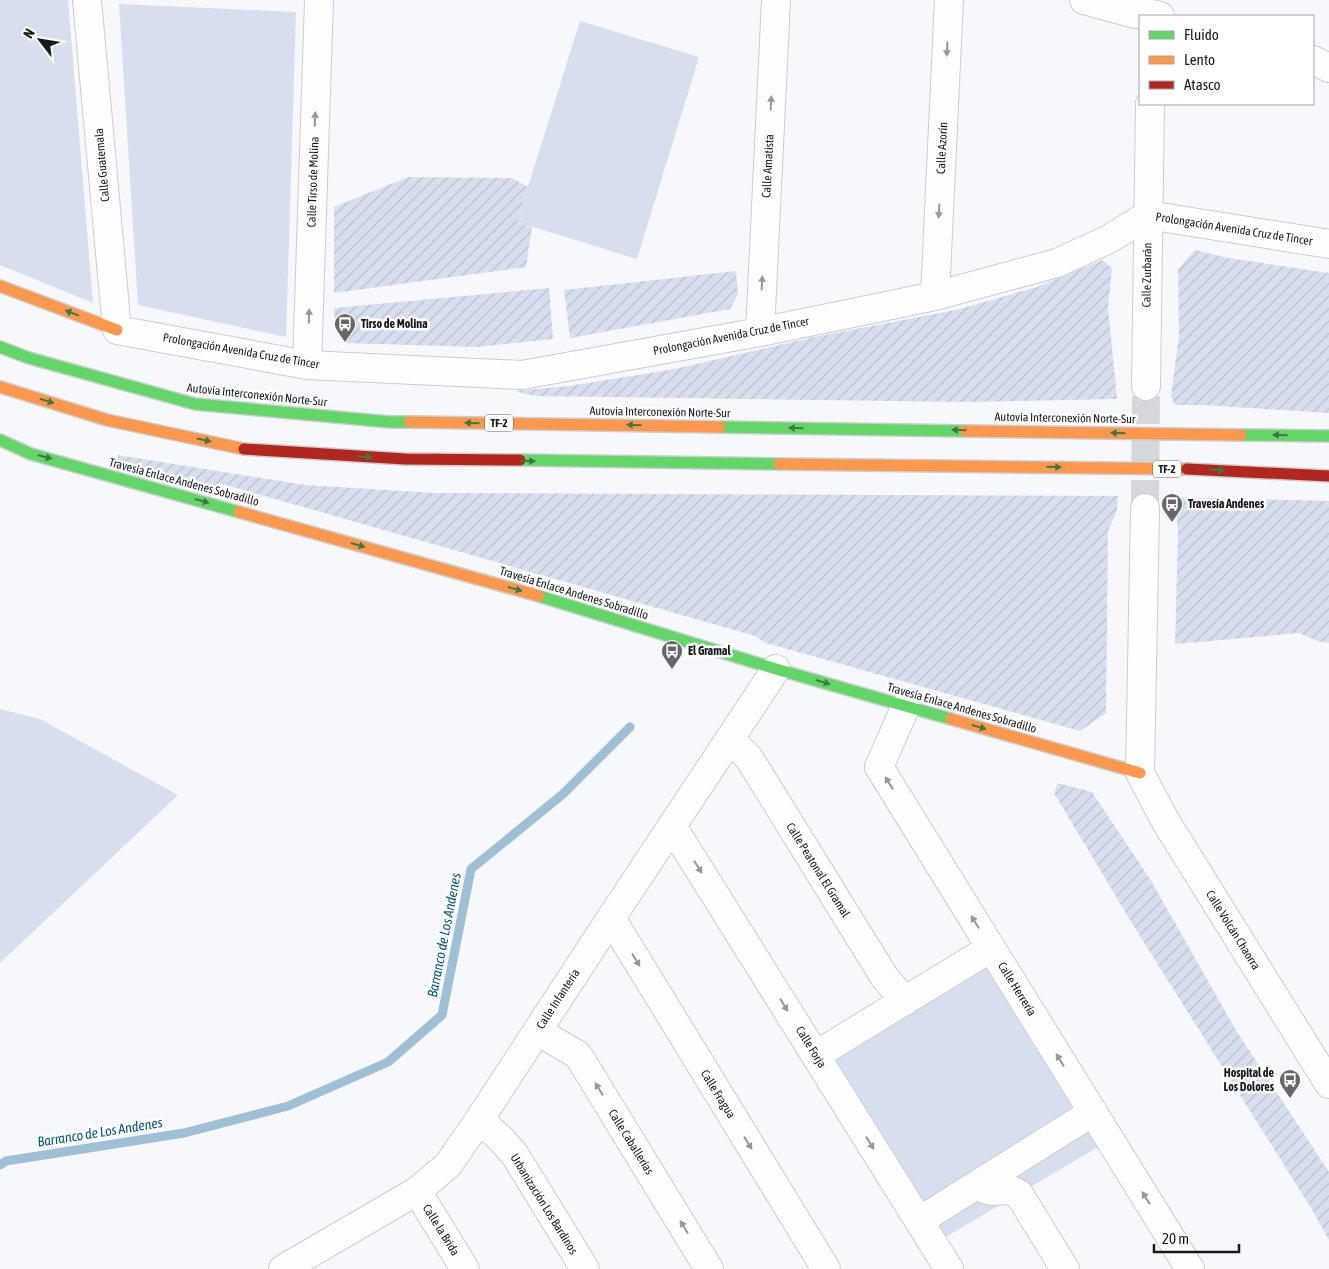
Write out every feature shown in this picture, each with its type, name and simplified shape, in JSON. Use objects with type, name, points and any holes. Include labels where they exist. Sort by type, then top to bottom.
[{"type":"main road","points":[[0,286],[117,330]]},
{"type":"main road","name":"Autovía Interconexión Norte-Sur","points":[[0,347],[29,358],[195,404],[390,422],[1329,436]]},
{"type":"main road","name":"TF-2","points":[[0,386],[107,420],[250,450],[405,459],[1204,469],[1329,476]]},
{"type":"main road","name":"Travesía Enlace Andenes Sobradillo","points":[[0,440],[31,454],[526,592],[776,669],[1140,773]]},
{"type":"street","name":"Calle Guatemala","points":[[86,0],[117,330]]},
{"type":"street","name":"Calle Tirso de Molina","points":[[307,365],[318,0]]},
{"type":"street","name":"Calle Amatista","points":[[760,332],[776,0]]},
{"type":"street","name":"Calle Azorín","points":[[935,296],[949,0]]},
{"type":"street","points":[[1084,0],[1135,14],[1153,12]]},
{"type":"street","points":[[1314,60],[1329,68]]},
{"type":"street","name":"Calle Zurbarán","points":[[1146,386],[1150,105]]},
{"type":"street","name":"Prolongación Avenida Cruz de Tíncer","points":[[117,330],[307,365],[522,374],[760,332],[935,296],[1057,263],[1109,239],[1148,215],[1329,244]]},
{"type":"street","points":[[1140,773],[1146,508]]},
{"type":"street","name":"Calle Infantería","points":[[283,1269],[416,1191],[448,1165],[776,669]]},
{"type":"street","name":"Calle Herrería","points":[[906,706],[879,767],[1190,1269]]},
{"type":"street","name":"Calle Peatonal El Gramal","points":[[730,739],[749,758],[885,978],[906,1001]]},
{"type":"street","name":"Calle Volcán Chaorra","points":[[1140,773],[1171,830],[1329,1084]]},
{"type":"street","name":"Calle Forja","points":[[672,826],[949,1269]]},
{"type":"street","name":"Calle Fragua","points":[[610,918],[826,1269]]},
{"type":"street","points":[[816,1055],[992,948]]},
{"type":"street","name":"Calle Caballerías","points":[[537,1031],[578,1055],[709,1269]]},
{"type":"street","points":[[919,1221],[1093,1112]]},
{"type":"street","name":"Urbanización Los Bardinos","points":[[479,1120],[515,1154],[585,1269]]},
{"type":"street","points":[[978,1184],[984,1190],[996,1192],[1016,1191],[1065,1269]]},
{"type":"street","name":"Calle la Brida","points":[[416,1191],[465,1269]]},
{"type":"shaded area","points":[[0,0],[68,0],[93,303],[0,265]]},
{"type":"shaded area","points":[[119,4],[296,12],[286,337],[138,305]]},
{"type":"shaded area","points":[[580,21],[699,57],[637,259],[517,222]]},
{"type":"shaded area","points":[[408,177],[512,178],[528,187],[517,222],[532,227],[526,267],[334,293],[334,207]]},
{"type":"shaded area","points":[[1195,250],[1229,258],[1329,273],[1329,413],[1175,405],[1171,396],[1179,335],[1178,269]]},
{"type":"shaded area","points":[[1102,260],[1112,268],[1108,307],[1117,399],[965,402],[535,396],[514,391],[569,386],[675,369],[814,337],[956,310],[1037,287]]},
{"type":"shaded area","points":[[736,271],[738,294],[730,309],[570,338],[564,290]]},
{"type":"shaded area","points":[[549,288],[553,339],[477,347],[345,343],[337,331],[335,323],[334,308]]},
{"type":"shaded area","points":[[118,455],[305,485],[435,493],[1118,496],[1117,510],[1108,531],[1106,713],[1080,731],[766,643],[755,636],[219,483],[217,493],[119,466]]},
{"type":"shaded area","points":[[1175,497],[1329,501],[1329,643],[1317,641],[1299,633],[1175,644],[1178,533]]},
{"type":"shaded area","points":[[0,709],[40,719],[178,795],[0,963]]},
{"type":"shaded area","points":[[1058,783],[1092,792],[1150,879],[1237,1032],[1329,1172],[1329,1240],[1311,1208],[1133,925],[1054,793]]},
{"type":"shaded area","points":[[991,948],[1110,1140],[934,1244],[816,1055]]},
{"type":"waterway","name":"Barranco de Los Andenes","points":[[0,1165],[6,1161],[184,1133],[288,1106],[388,1062],[442,1015],[471,869],[563,794],[630,727]]},
{"type":"tunnel","points":[[1145,508],[1146,386]]},
{"type":"traffic: fast","points":[[0,347],[29,358],[195,404],[390,422],[409,422]]},
{"type":"traffic: fast","points":[[720,427],[965,431]]},
{"type":"traffic: fast","points":[[1241,435],[1329,436]]},
{"type":"traffic: fast","points":[[0,440],[31,454],[239,512]]},
{"type":"traffic: fast","points":[[520,460],[779,464]]},
{"type":"traffic: fast","points":[[539,596],[776,669],[951,719]]},
{"type":"traffic: slow","points":[[0,286],[117,330]]},
{"type":"traffic: slow","points":[[0,387],[107,420],[244,449]]},
{"type":"traffic: slow","points":[[409,422],[720,427]]},
{"type":"traffic: slow","points":[[965,431],[1241,435]]},
{"type":"traffic: slow","points":[[779,464],[1187,469]]},
{"type":"traffic: slow","points":[[239,512],[539,596]]},
{"type":"traffic: slow","points":[[951,719],[1140,773]]},
{"type":"traffic: jam","points":[[244,449],[405,459],[520,460]]},
{"type":"traffic: jam","points":[[1187,469],[1329,476]]},
{"type":"place","name":"Tirso de Molina","points":[[345,343]]},
{"type":"place","name":"Travesía Andenes","points":[[1172,523]]},
{"type":"place","name":"El Gramal","points":[[672,670]]},
{"type":"place","name":"Hospital de Los Dolores","points":[[1290,1099]]}]
